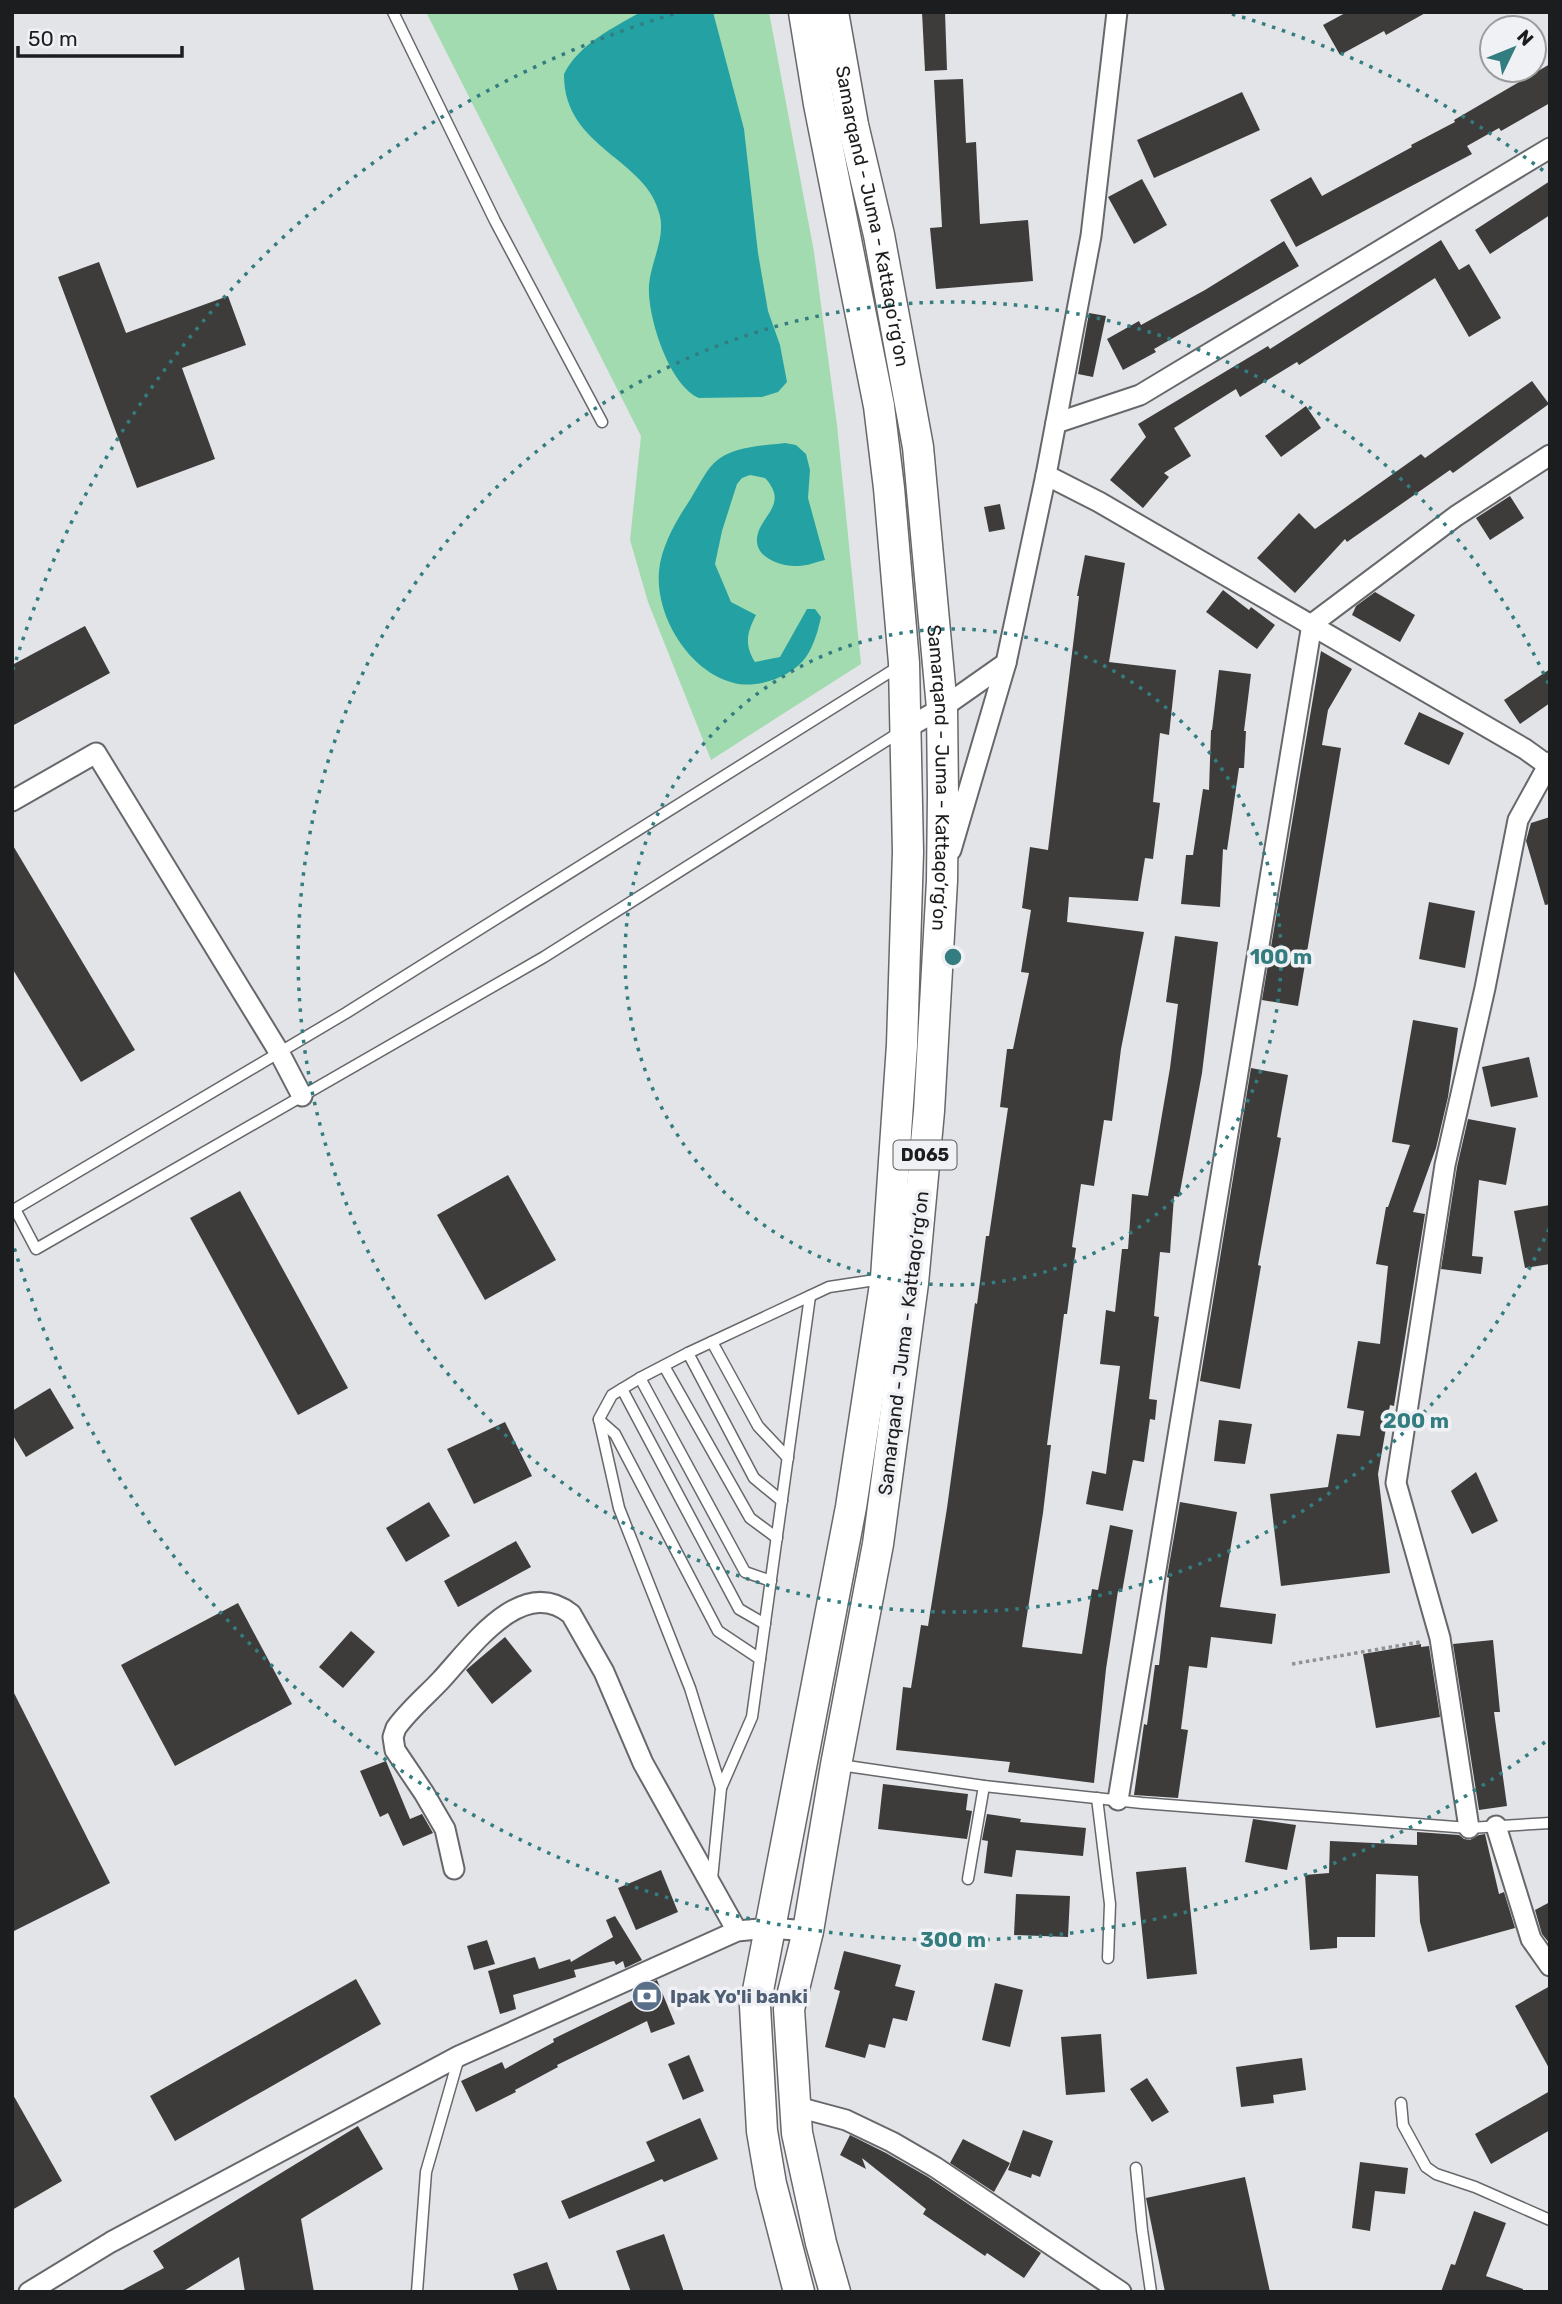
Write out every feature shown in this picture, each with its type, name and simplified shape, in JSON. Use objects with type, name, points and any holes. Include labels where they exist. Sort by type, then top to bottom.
[{"type":"main road","name":"Samarqand - Juma - Kattaqo‘rg‘on","points":[[799,2292],[771,2184],[762,2131],[755,2006],[850,1507],[886,1278],[902,1045],[908,852],[904,663],[879,406],[819,104],[804,12]]},
{"type":"main road","name":"Samarqand - Juma - Kattaqo‘rg‘on","points":[[833,12],[853,125],[882,249],[918,447],[942,708],[942,881],[929,1111],[913,1283],[878,1545],[808,1931],[789,2009],[794,2106],[807,2183],[835,2292]]},
{"type":"street","points":[[942,881],[1006,663],[1046,475],[1091,236],[1122,15]]},
{"type":"street","points":[[1056,423],[1140,395],[1550,148]]},
{"type":"street","points":[[1118,1800],[1312,624],[1456,516],[1550,456]]},
{"type":"street","points":[[1046,475],[1099,502],[1312,624],[1549,764],[1518,820],[1446,1165],[1396,1483],[1440,1638],[1469,1828]]},
{"type":"street","points":[[906,728],[942,708],[1006,663]]},
{"type":"street","points":[[12,801],[96,753],[279,1052],[302,1096]]},
{"type":"street","points":[[454,1869],[445,1829],[395,1750],[393,1737],[396,1728],[488,1627],[509,1612],[525,1606],[552,1604],[564,1607],[571,1614],[604,1672],[643,1763],[737,1931]]},
{"type":"street","points":[[1496,1826],[1531,1939],[1550,1966]]},
{"type":"street","points":[[29,2292],[111,2242],[459,2056],[737,1931],[770,1928],[808,1931]]},
{"type":"street","points":[[794,2106],[846,2120],[892,2142],[935,2167],[1121,2292]]},
{"type":"lane","points":[[393,12],[495,221],[602,422]]},
{"type":"lane","points":[[904,663],[704,790],[279,1052],[15,1209],[36,1249],[544,957],[906,728]]},
{"type":"lane","points":[[721,1787],[690,1688],[619,1508],[599,1419],[612,1395],[688,1353],[830,1287],[886,1278]]},
{"type":"lane","points":[[711,1885],[721,1787],[752,1717],[810,1296]]},
{"type":"lane","points":[[712,1342],[758,1426],[788,1458]]},
{"type":"lane","points":[[688,1353],[754,1478],[782,1501]]},
{"type":"lane","points":[[664,1366],[750,1518],[776,1538]]},
{"type":"lane","points":[[640,1378],[745,1573],[771,1581]]},
{"type":"lane","points":[[622,1389],[739,1609],[765,1624]]},
{"type":"lane","points":[[599,1419],[615,1434],[718,1631],[760,1659]]},
{"type":"lane","points":[[836,1765],[984,1786],[1118,1800],[1469,1828],[1550,1823]]},
{"type":"lane","points":[[968,1879],[984,1786]]},
{"type":"lane","points":[[1097,1798],[1110,1904],[1108,1958]]},
{"type":"lane","points":[[417,2292],[426,2172],[459,2056]]},
{"type":"lane","points":[[1401,2103],[1403,2125],[1426,2167],[1436,2174],[1550,2220]]},
{"type":"lane","points":[[1136,2168],[1151,2292]]},
{"type":"path","points":[[1292,1664],[1440,1638]]},
{"type":"green space","points":[[426,12],[769,12],[814,252],[837,425],[861,664],[711,760],[648,602],[630,540],[641,436]]},
{"type":"water","points":[[641,12],[713,12],[744,129],[758,253],[768,311],[780,345],[787,382],[778,392],[762,397],[699,398],[688,391],[678,379],[662,348],[649,298],[650,276],[661,234],[660,216],[652,196],[640,180],[591,137],[577,120],[567,99],[564,74],[578,54],[598,38]]},
{"type":"water","points":[[785,443],[796,445],[806,454],[810,470],[808,498],[825,560],[791,566],[770,560],[760,551],[757,545],[759,530],[771,510],[775,496],[765,478],[750,475],[737,484],[715,564],[731,602],[756,615],[748,638],[749,650],[755,662],[780,657],[807,609],[815,609],[821,617],[809,652],[800,664],[783,676],[763,683],[734,683],[703,667],[689,655],[678,640],[663,606],[659,588],[660,562],[674,527],[714,463],[738,450]]},
{"type":"building","points":[[922,12],[945,12],[947,70],[925,71]]},
{"type":"building","points":[[1347,12],[1427,12],[1386,35],[1384,31],[1340,55],[1323,25]]},
{"type":"building","points":[[1550,64],[1550,103],[1501,131],[1499,128],[1467,146],[1472,154],[1296,247],[1270,200],[1311,177],[1322,196],[1412,147],[1411,145],[1455,122],[1454,120],[1516,84],[1548,84]]},
{"type":"building","points":[[963,79],[966,143],[976,142],[980,224],[1028,220],[1033,281],[936,289],[930,228],[942,227],[934,80]]},
{"type":"building","points":[[1242,92],[1260,130],[1154,178],[1137,140]]},
{"type":"building","points":[[1142,179],[1167,225],[1134,244],[1108,197]]},
{"type":"building","points":[[1550,181],[1550,215],[1490,254],[1475,230]]},
{"type":"building","points":[[1441,240],[1459,270],[1469,264],[1501,318],[1469,337],[1435,278],[1299,365],[1297,362],[1240,397],[1236,389],[1174,428],[1191,456],[1164,473],[1169,477],[1143,508],[1110,480],[1146,437],[1138,424],[1268,346],[1270,349]]},
{"type":"building","points":[[1284,241],[1299,266],[1154,349],[1156,352],[1123,370],[1107,339],[1139,321],[1141,325],[1205,290]]},
{"type":"building","points":[[99,262],[126,333],[228,296],[246,345],[182,368],[215,459],[137,488],[58,277]]},
{"type":"building","points":[[1089,313],[1106,316],[1093,377],[1078,374]]},
{"type":"building","points":[[1532,381],[1549,404],[1453,473],[1450,470],[1347,542],[1345,539],[1295,593],[1257,558],[1299,513],[1315,529],[1421,454],[1425,458]]},
{"type":"building","points":[[1306,406],[1321,428],[1281,457],[1265,436]]},
{"type":"building","points":[[1510,496],[1524,518],[1490,540],[1476,518]]},
{"type":"building","points":[[1000,504],[1005,529],[989,532],[984,507]]},
{"type":"building","points":[[1085,555],[1125,563],[1109,662],[1176,670],[1169,735],[1160,733],[1153,802],[1160,803],[1153,859],[1145,858],[1138,901],[1069,897],[1067,922],[1144,932],[1121,1049],[1112,1121],[1104,1120],[1094,1186],[1081,1184],[1072,1247],[1076,1248],[1067,1314],[1064,1314],[1047,1445],[1051,1445],[1043,1513],[1022,1647],[1082,1654],[1092,1589],[1098,1590],[1110,1525],[1133,1530],[1122,1592],[1118,1591],[1106,1669],[1094,1783],[1008,1772],[1010,1762],[896,1750],[903,1687],[911,1688],[921,1625],[928,1626],[947,1508],[975,1303],[977,1304],[986,1236],[989,1236],[1008,1108],[1000,1107],[1007,1049],[1013,1049],[1029,973],[1021,972],[1031,910],[1022,908],[1030,847],[1048,850],[1077,596]]},
{"type":"building","points":[[1223,590],[1275,625],[1257,649],[1206,612]]},
{"type":"building","points":[[1375,592],[1415,615],[1400,642],[1352,615],[1356,606]]},
{"type":"building","points":[[85,626],[110,673],[12,726],[12,665]]},
{"type":"building","points":[[1321,651],[1352,669],[1328,710],[1322,745],[1341,748],[1298,1006],[1262,1000]]},
{"type":"building","points":[[1550,669],[1550,703],[1520,724],[1504,700]]},
{"type":"building","points":[[1219,670],[1251,674],[1244,731],[1244,768],[1239,768],[1227,850],[1223,849],[1220,907],[1181,904],[1186,855],[1193,855],[1203,789],[1209,790],[1211,730]]},
{"type":"building","points":[[1419,712],[1464,733],[1449,765],[1404,744]]},
{"type":"building","points":[[1550,817],[1550,904],[1545,905],[1526,841],[1531,823]]},
{"type":"building","points":[[12,844],[135,1050],[81,1082],[12,968]]},
{"type":"building","points":[[1429,902],[1475,911],[1465,968],[1419,959]]},
{"type":"building","points":[[1175,936],[1218,942],[1202,1073],[1179,1197],[1174,1196],[1170,1253],[1160,1252],[1154,1316],[1159,1317],[1149,1399],[1157,1400],[1155,1420],[1150,1419],[1144,1462],[1133,1460],[1123,1511],[1086,1504],[1092,1471],[1106,1474],[1120,1366],[1100,1364],[1106,1310],[1115,1312],[1122,1249],[1128,1249],[1132,1194],[1148,1196],[1170,1068],[1178,1004],[1166,1002]]},
{"type":"building","points":[[1413,1020],[1458,1028],[1448,1097],[1436,1148],[1413,1212],[1425,1214],[1394,1406],[1390,1405],[1378,1474],[1390,1573],[1281,1586],[1270,1494],[1328,1487],[1337,1434],[1360,1436],[1364,1411],[1347,1408],[1358,1341],[1380,1344],[1388,1266],[1376,1264],[1386,1207],[1410,1145],[1392,1142]]},
{"type":"building","points":[[1529,1057],[1538,1097],[1491,1107],[1482,1067]]},
{"type":"building","points":[[1251,1068],[1288,1075],[1277,1137],[1281,1138],[1258,1265],[1261,1266],[1240,1389],[1200,1381]]},
{"type":"building","points":[[1468,1119],[1516,1128],[1506,1185],[1479,1180],[1472,1256],[1483,1257],[1481,1274],[1441,1269],[1457,1167]]},
{"type":"building","points":[[508,1175],[556,1260],[485,1300],[437,1215]]},
{"type":"building","points":[[240,1191],[348,1388],[298,1415],[190,1218]]},
{"type":"building","points":[[1550,1205],[1550,1264],[1525,1268],[1514,1211]]},
{"type":"building","points":[[50,1388],[74,1428],[26,1457],[12,1434],[12,1411]]},
{"type":"building","points":[[1219,1420],[1252,1424],[1245,1464],[1214,1461]]},
{"type":"building","points":[[505,1422],[532,1476],[474,1504],[447,1449]]},
{"type":"building","points":[[1476,1472],[1498,1521],[1472,1534],[1451,1491]]},
{"type":"building","points":[[429,1502],[450,1536],[406,1562],[386,1528]]},
{"type":"building","points":[[1180,1502],[1237,1512],[1220,1607],[1276,1614],[1272,1644],[1211,1637],[1207,1668],[1189,1666],[1181,1729],[1188,1730],[1178,1798],[1134,1795],[1155,1665],[1159,1665],[1167,1577]]},
{"type":"building","points":[[516,1541],[531,1567],[458,1607],[444,1581]]},
{"type":"building","points":[[238,1603],[292,1704],[175,1766],[121,1665]]},
{"type":"building","points":[[351,1631],[375,1652],[343,1688],[319,1667]]},
{"type":"building","points":[[505,1637],[532,1671],[492,1704],[466,1670]]},
{"type":"building","points":[[1493,1640],[1500,1712],[1494,1712],[1507,1806],[1479,1810],[1453,1644]]},
{"type":"building","points":[[1421,1644],[1421,1647],[1429,1646],[1440,1717],[1376,1728],[1363,1654]]},
{"type":"building","points":[[12,1689],[110,1883],[12,1932]]},
{"type":"building","points":[[386,1761],[410,1819],[422,1814],[433,1833],[403,1846],[388,1813],[380,1817],[360,1771]]},
{"type":"building","points":[[883,1784],[968,1794],[966,1810],[972,1811],[967,1839],[878,1829]]},
{"type":"building","points":[[987,1814],[1021,1819],[1020,1822],[1086,1828],[1083,1856],[1016,1850],[1012,1877],[984,1873],[988,1841],[982,1840]]},
{"type":"building","points":[[1253,1819],[1296,1825],[1287,1870],[1245,1862]]},
{"type":"building","points":[[1417,1832],[1459,1835],[1470,1840],[1485,1834],[1499,1894],[1504,1892],[1515,1928],[1428,1952],[1420,1922],[1418,1876],[1376,1874],[1375,1937],[1337,1937],[1337,1948],[1310,1950],[1305,1875],[1329,1873],[1330,1841],[1417,1845]]},
{"type":"building","points":[[1186,1867],[1197,1974],[1147,1979],[1136,1872]]},
{"type":"building","points":[[661,1870],[678,1912],[636,1930],[618,1888]]},
{"type":"building","points":[[1016,1894],[1070,1896],[1068,1937],[1014,1935]]},
{"type":"building","points":[[1550,1902],[1550,1944],[1542,1934],[1535,1910]]},
{"type":"building","points":[[615,1916],[642,1960],[625,1968],[623,1961],[616,1965],[614,1961],[574,1970],[576,1977],[513,1995],[516,2009],[500,2014],[488,1971],[535,1957],[539,1969],[570,1959],[571,1962],[613,1937],[606,1920]]},
{"type":"building","points":[[487,1940],[495,1964],[474,1970],[467,1946]]},
{"type":"building","points":[[844,1951],[901,1965],[895,1986],[915,1991],[907,2021],[893,2018],[885,2048],[869,2044],[865,2058],[825,2047],[840,1991],[834,1989]]},
{"type":"building","points":[[356,1979],[381,2024],[175,2141],[150,2096]]},
{"type":"building","points":[[657,1980],[675,2024],[651,2033],[647,2021],[557,2065],[558,2067],[515,2090],[516,2092],[476,2112],[461,2081],[502,2062],[505,2069],[554,2042],[553,2039],[637,1998],[634,1991]]},
{"type":"building","points":[[995,1983],[1023,1990],[1010,2047],[982,2040]]},
{"type":"building","points":[[1550,1986],[1550,2070],[1515,2006]]},
{"type":"building","points":[[1101,2034],[1105,2092],[1066,2095],[1061,2037]]},
{"type":"building","points":[[689,2055],[704,2091],[683,2100],[668,2064]]},
{"type":"building","points":[[1302,2058],[1306,2090],[1273,2095],[1274,2103],[1241,2107],[1236,2067]]},
{"type":"building","points":[[1147,2078],[1169,2112],[1152,2122],[1130,2089]]},
{"type":"building","points":[[1550,2091],[1550,2130],[1491,2164],[1475,2134]]},
{"type":"building","points":[[12,2093],[62,2181],[12,2210]]},
{"type":"building","points":[[700,2118],[718,2159],[664,2182],[662,2179],[569,2219],[561,2201],[655,2161],[646,2142]]},
{"type":"building","points":[[358,2126],[383,2169],[301,2219],[314,2292],[245,2292],[239,2257],[182,2292],[119,2292],[164,2268],[153,2251]]},
{"type":"building","points":[[1023,2130],[1053,2141],[1040,2177],[1032,2174],[1031,2178],[1008,2170]]},
{"type":"building","points":[[850,2135],[928,2177],[1041,2253],[1024,2278],[987,2253],[985,2256],[923,2214],[926,2209],[862,2158],[866,2169],[840,2155]]},
{"type":"building","points":[[963,2139],[1010,2163],[994,2192],[950,2163]]},
{"type":"building","points":[[1360,2162],[1408,2168],[1405,2194],[1375,2191],[1370,2231],[1352,2228]]},
{"type":"building","points":[[1245,2177],[1270,2292],[1165,2292],[1146,2198]]},
{"type":"building","points":[[1474,2211],[1506,2223],[1486,2276],[1523,2289],[1523,2292],[1441,2292],[1451,2264],[1455,2265]]},
{"type":"building","points":[[664,2234],[684,2292],[631,2292],[616,2251]]},
{"type":"building","points":[[547,2262],[558,2292],[519,2292],[513,2274]]},
{"type":"place","name":"Ipak Yo'li banki","points":[[647,1996]]}]
